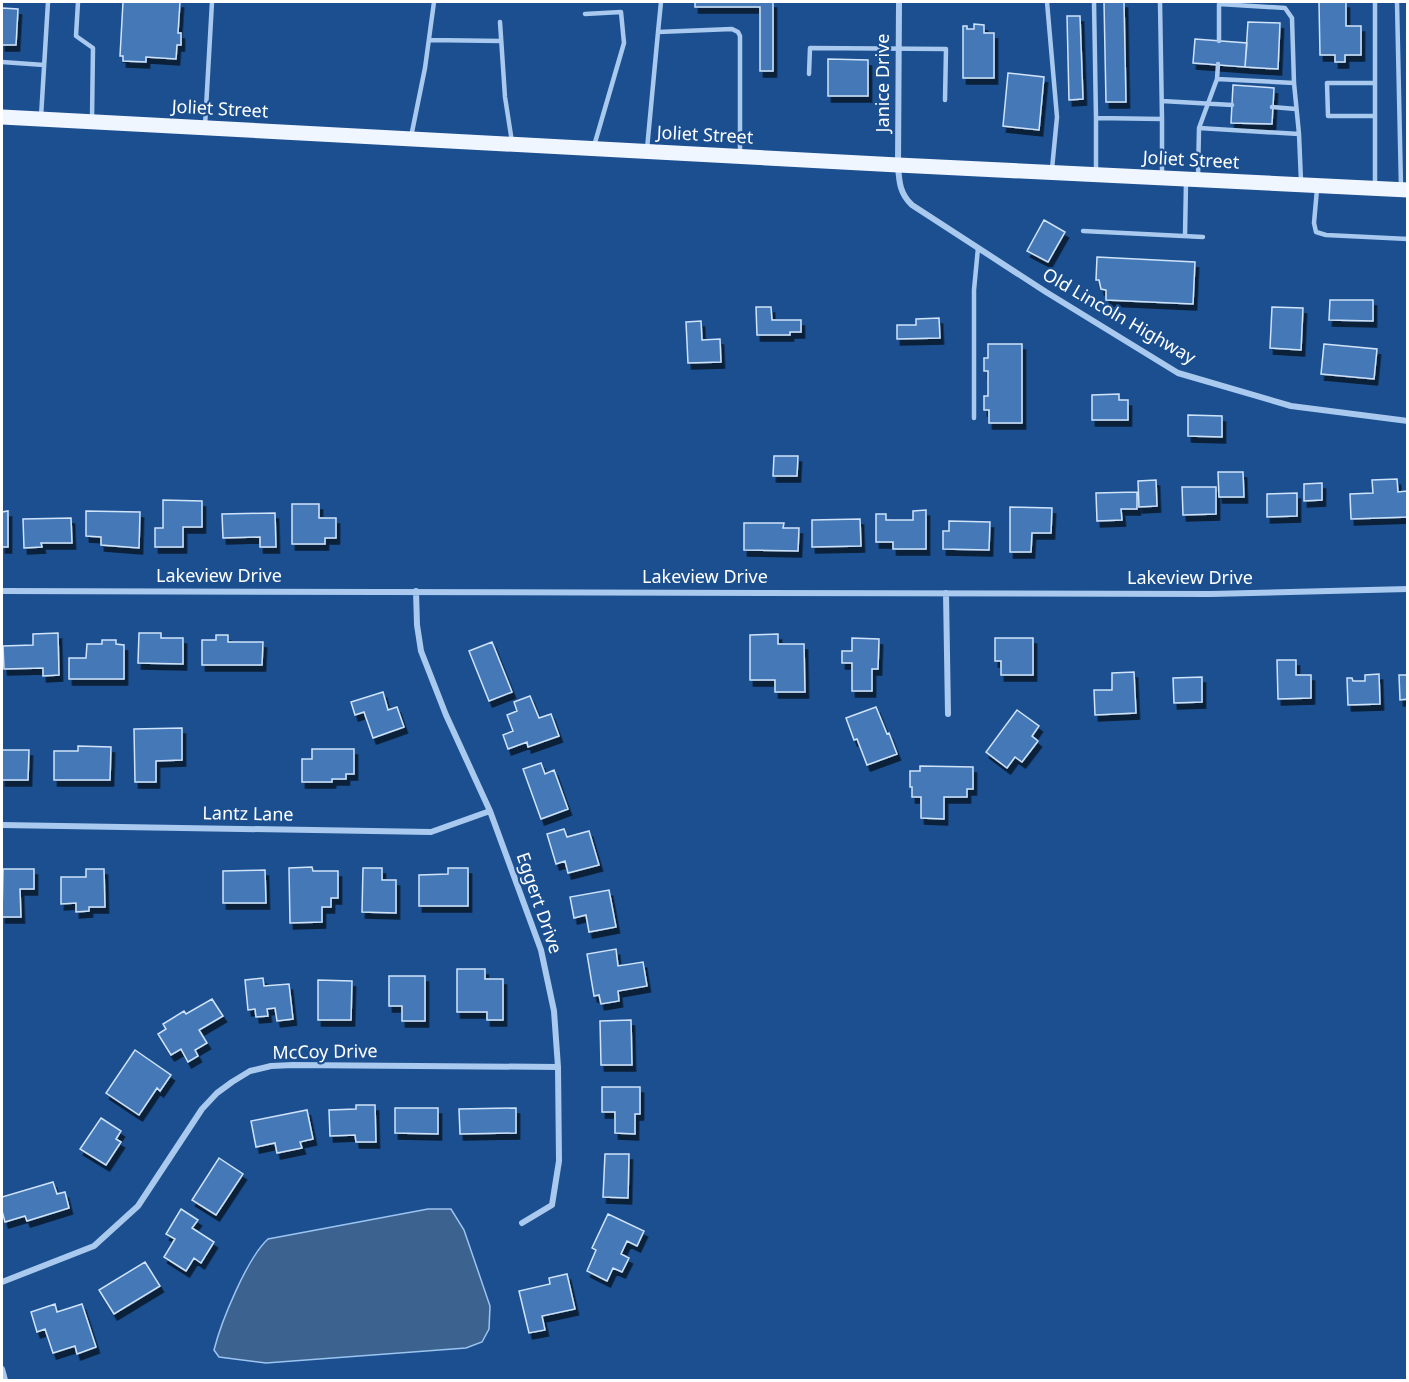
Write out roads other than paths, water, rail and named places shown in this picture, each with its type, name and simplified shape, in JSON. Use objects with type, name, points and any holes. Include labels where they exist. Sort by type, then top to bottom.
[{"type":"main road","name":"Joliet Street","points":[[2,117],[1404,190]]},
{"type":"street","name":"Janice Drive","points":[[898,165],[899,2]]},
{"type":"street","name":"Old Lincoln Highway","points":[[898,165],[903,197],[912,205],[1046,292],[1178,373],[1291,406],[1407,421]]},
{"type":"street","name":"Lakeview Drive","points":[[2,591],[1210,594],[1407,589]]},
{"type":"street","name":"Eggert Drive","points":[[416,591],[417,625],[421,651],[446,715],[490,811],[541,950],[554,1011],[558,1067],[559,1161],[552,1205],[522,1223]]},
{"type":"street","points":[[946,593],[948,714]]},
{"type":"street","name":"Lantz Lane","points":[[2,825],[431,832],[490,811]]},
{"type":"street","name":"McCoy Drive","points":[[2,1282],[93,1246],[138,1206],[202,1109],[231,1082],[250,1071],[271,1066],[293,1065],[558,1067]]},
{"type":"street","points":[[2,1369],[5,1380]]},
{"type":"lane","points":[[40,119],[48,2]]},
{"type":"lane","points":[[78,2],[76,36],[93,48],[92,122]]},
{"type":"lane","points":[[205,128],[212,2]]},
{"type":"lane","points":[[411,139],[430,40],[434,2]]},
{"type":"lane","points":[[647,152],[662,2]]},
{"type":"lane","points":[[1047,2],[1057,117],[1052,173]]},
{"type":"lane","points":[[1094,2],[1096,175]]},
{"type":"lane","points":[[1160,2],[1162,178]]},
{"type":"lane","points":[[1375,2],[1375,188]]},
{"type":"lane","points":[[1397,2],[1404,190]]},
{"type":"lane","points":[[1219,41],[1219,3],[1285,8],[1292,18],[1301,185]]},
{"type":"lane","points":[[585,14],[621,12],[624,43],[593,149]]},
{"type":"lane","points":[[500,22],[505,97],[512,145]]},
{"type":"lane","points":[[658,32],[732,29],[738,32],[741,59],[740,157]]},
{"type":"lane","points":[[430,40],[501,41]]},
{"type":"lane","points":[[809,74],[810,48],[946,49],[945,100]]},
{"type":"lane","points":[[2,62],[44,65]]},
{"type":"lane","points":[[1185,236],[1199,128],[1217,79],[1218,64]]},
{"type":"lane","points":[[1217,79],[1294,83]]},
{"type":"lane","points":[[1375,83],[1327,83],[1328,116],[1375,116]]},
{"type":"lane","points":[[1162,101],[1232,105]]},
{"type":"lane","points":[[1272,107],[1296,109]]},
{"type":"lane","points":[[1096,118],[1162,119]]},
{"type":"lane","points":[[1199,128],[1299,134]]},
{"type":"lane","points":[[1317,186],[1314,223],[1316,232],[1326,235],[1407,239]]},
{"type":"lane","points":[[1083,231],[1203,237]]},
{"type":"lane","points":[[974,418],[974,290],[978,248]]},
{"type":"water","points":[[428,1209],[451,1209],[464,1230],[490,1306],[489,1329],[482,1342],[466,1348],[266,1363],[219,1357],[214,1350],[222,1324],[244,1275],[268,1239]]}]
